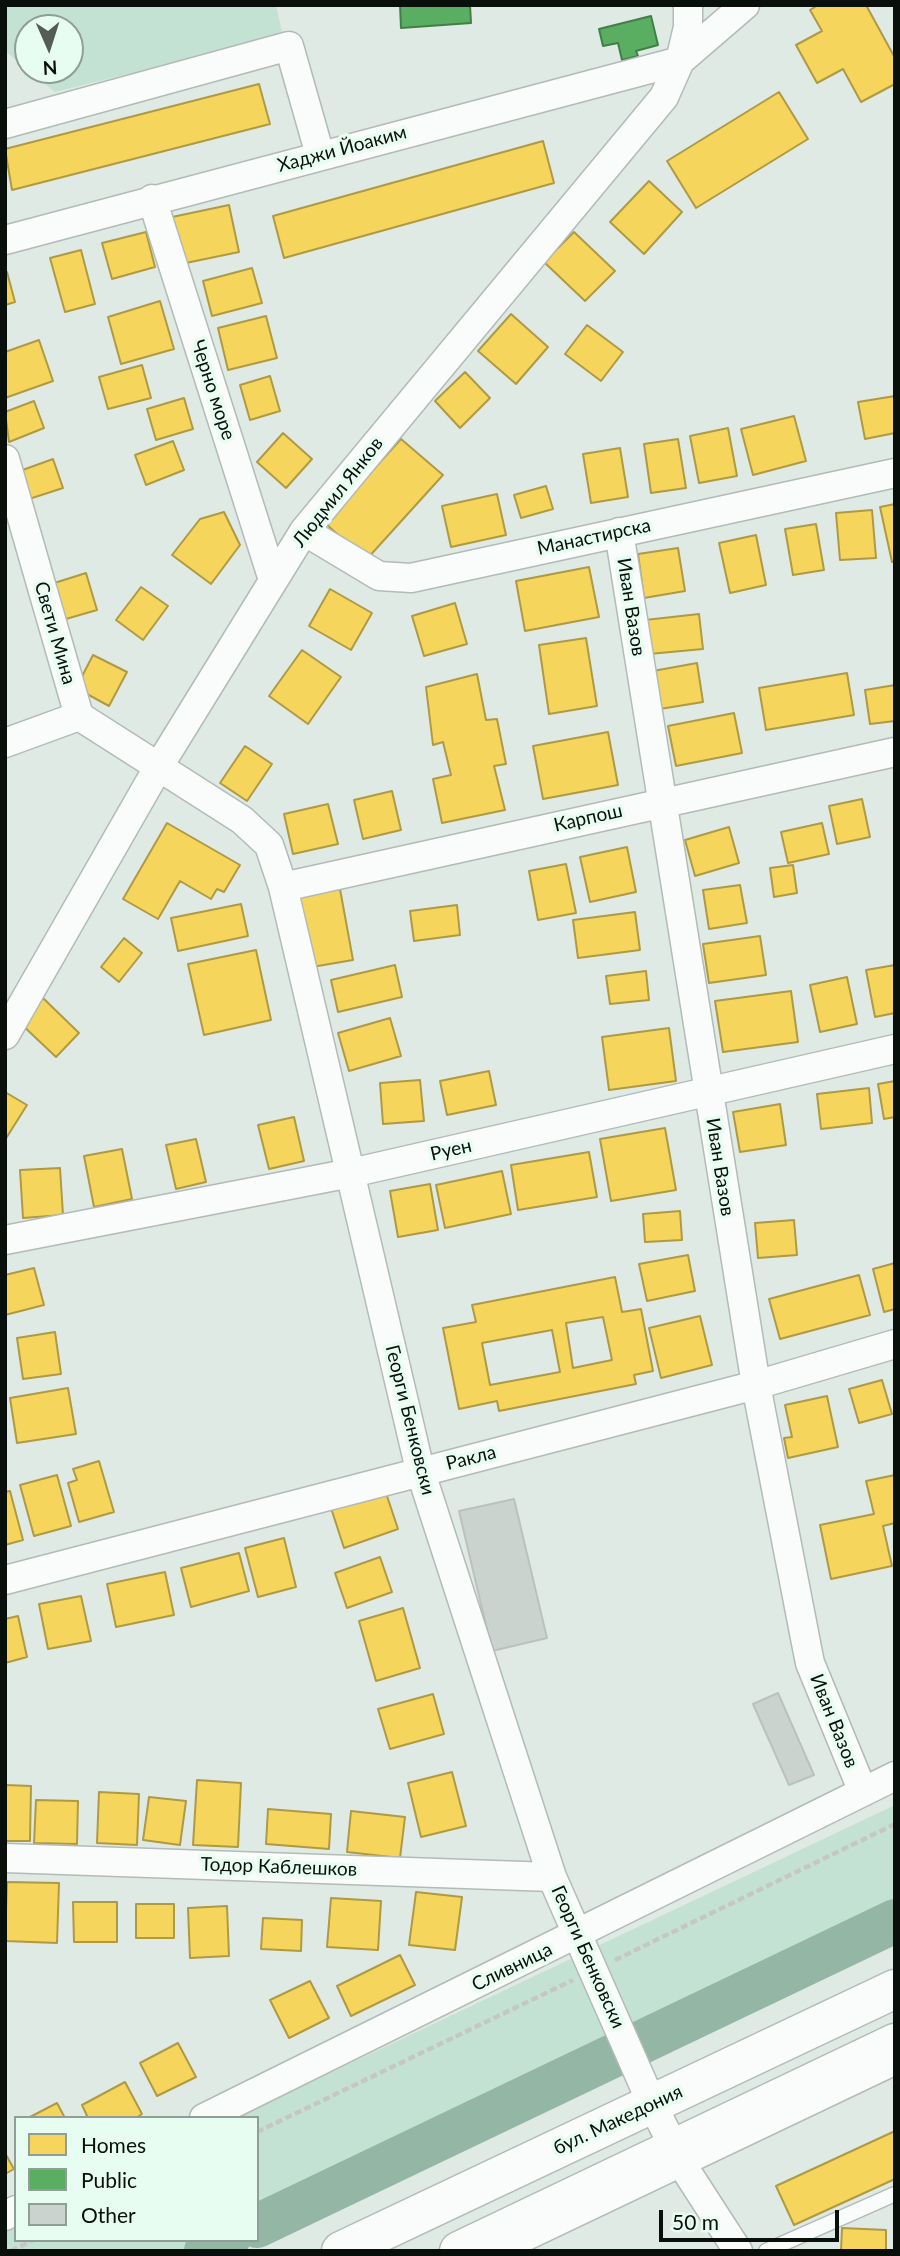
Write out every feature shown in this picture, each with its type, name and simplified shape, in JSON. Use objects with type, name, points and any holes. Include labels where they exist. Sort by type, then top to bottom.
[{"type":"street","points":[[680,61],[688,27],[688,5]]},
{"type":"street","name":"Людмил Янков","points":[[5,1035],[159,766],[304,531],[664,97],[680,61],[746,5]]},
{"type":"street","points":[[5,124],[289,46],[320,155]]},
{"type":"street","name":"Хаджи Йоаким","points":[[5,240],[680,61]]},
{"type":"street","name":"Черно море","points":[[152,199],[274,580]]},
{"type":"street","name":"Свети Мина","points":[[5,458],[79,716]]},
{"type":"street","name":"Манастирска","points":[[304,531],[379,576],[411,578],[895,473]]},
{"type":"street","name":"Иван Вазов","points":[[620,532],[756,1385],[810,1663],[863,1792]]},
{"type":"street","points":[[5,743],[79,716],[159,766]]},
{"type":"street","name":"Карпош","points":[[283,887],[895,752]]},
{"type":"street","name":"Георги Бенковски","points":[[159,766],[242,820],[269,845],[283,887],[420,1471],[552,1877],[679,2158],[738,2251]]},
{"type":"street","name":"Руен","points":[[5,1240],[351,1173],[895,1049]]},
{"type":"street","name":"Ракла","points":[[5,1580],[756,1385],[895,1344]]},
{"type":"street","name":"Сливница","points":[[208,2116],[895,1776]]},
{"type":"street","name":"Тодор Каблешков","points":[[5,1858],[552,1877]]},
{"type":"street","name":"бул. Македония","points":[[341,2251],[648,2094],[895,1989]]},
{"type":"street","points":[[459,2251],[679,2158],[895,2043]]},
{"type":"lane","points":[[511,2251],[679,2158],[895,2068]]},
{"type":"lane","points":[[766,2251],[895,2194]]},
{"type":"path","points":[[11,2251],[29,2242]]},
{"type":"green space","points":[[5,5],[276,5],[283,36],[55,92],[45,84],[84,84],[84,14],[14,14],[14,58],[5,51]]},
{"type":"green space","points":[[895,1805],[895,1922],[259,2226],[259,2116],[239,2116]]},
{"type":"green space","points":[[14,2222],[14,2242],[225,2242],[207,2251],[5,2251],[5,2226]]},
{"type":"building: Homes","points":[[818,5],[866,5],[895,58],[895,84],[861,102],[843,69],[817,83],[796,45],[822,31],[810,10]]},
{"type":"building: Homes","points":[[259,84],[270,124],[12,190],[5,149]]},
{"type":"building: Homes","points":[[779,92],[808,139],[696,208],[667,161]]},
{"type":"building: Homes","points":[[543,141],[554,183],[284,258],[273,216]]},
{"type":"building: Homes","points":[[649,181],[682,212],[644,254],[610,222]]},
{"type":"building: Homes","points":[[229,205],[239,252],[181,264],[172,217]]},
{"type":"building: Homes","points":[[146,232],[155,267],[112,279],[102,243]]},
{"type":"building: Homes","points":[[574,232],[615,271],[585,301],[544,262]]},
{"type":"building: Homes","points":[[81,250],[95,304],[65,312],[50,258]]},
{"type":"building: Homes","points":[[252,268],[262,303],[212,316],[203,281]]},
{"type":"building: Homes","points":[[7,272],[15,302],[5,305],[5,273]]},
{"type":"building: Homes","points":[[160,301],[174,349],[121,364],[108,317]]},
{"type":"building: Homes","points":[[511,314],[548,347],[516,384],[478,351]]},
{"type":"building: Homes","points":[[266,316],[277,358],[228,370],[218,328]]},
{"type":"building: Homes","points":[[587,325],[623,352],[601,381],[565,354]]},
{"type":"building: Homes","points":[[39,340],[53,381],[5,398],[5,352]]},
{"type":"building: Homes","points":[[142,365],[151,398],[108,409],[99,377]]},
{"type":"building: Homes","points":[[465,372],[490,398],[460,428],[435,401]]},
{"type":"building: Homes","points":[[270,376],[280,411],[250,420],[240,385]]},
{"type":"building: Homes","points":[[895,396],[895,433],[865,439],[858,402]]},
{"type":"building: Homes","points":[[184,398],[193,429],[156,440],[147,409]]},
{"type":"building: Homes","points":[[34,401],[44,428],[9,442],[5,412]]},
{"type":"building: Homes","points":[[794,416],[806,461],[753,475],[741,429]]},
{"type":"building: Homes","points":[[728,428],[737,476],[699,483],[690,436]]},
{"type":"building: Homes","points":[[283,433],[312,459],[286,488],[257,462]]},
{"type":"building: Homes","points":[[401,439],[443,475],[366,560],[325,523]]},
{"type":"building: Homes","points":[[678,439],[686,488],[651,493],[644,444]]},
{"type":"building: Homes","points":[[173,441],[184,470],[146,485],[135,455]]},
{"type":"building: Homes","points":[[620,448],[628,497],[591,503],[583,454]]},
{"type":"building: Homes","points":[[53,459],[63,488],[26,500],[17,472]]},
{"type":"building: Homes","points":[[546,486],[553,509],[521,518],[514,495]]},
{"type":"building: Homes","points":[[497,494],[506,535],[451,547],[442,506]]},
{"type":"building: Homes","points":[[895,504],[895,562],[892,562],[880,507]]},
{"type":"building: Homes","points":[[872,510],[876,558],[840,560],[836,513]]},
{"type":"building: Homes","points":[[224,512],[240,545],[211,584],[172,555],[200,519]]},
{"type":"building: Homes","points":[[816,524],[824,570],[793,575],[785,529]]},
{"type":"building: Homes","points":[[756,535],[766,585],[730,593],[719,543]]},
{"type":"building: Homes","points":[[678,548],[685,591],[644,598],[638,554]]},
{"type":"building: Homes","points":[[589,567],[599,617],[525,631],[516,581]]},
{"type":"building: Homes","points":[[86,573],[97,610],[59,621],[48,585]]},
{"type":"building: Homes","points":[[141,587],[168,606],[143,640],[116,620]]},
{"type":"building: Homes","points":[[330,589],[372,613],[351,650],[309,626]]},
{"type":"building: Homes","points":[[455,603],[467,644],[424,656],[412,616]]},
{"type":"building: Homes","points":[[699,614],[703,649],[649,654],[645,620]]},
{"type":"building: Homes","points":[[586,638],[597,706],[549,714],[539,645]]},
{"type":"building: Homes","points":[[302,650],[341,677],[308,724],[269,696]]},
{"type":"building: Homes","points":[[93,655],[127,672],[109,706],[76,688]]},
{"type":"building: Homes","points":[[697,663],[703,702],[660,709],[653,671]]},
{"type":"building: Homes","points":[[847,673],[854,715],[766,730],[759,688]]},
{"type":"building: Homes","points":[[477,674],[486,720],[497,719],[506,764],[494,766],[505,810],[442,823],[433,779],[451,775],[443,742],[433,745],[426,687]]},
{"type":"building: Homes","points":[[895,685],[895,721],[870,724],[865,690]]},
{"type":"building: Homes","points":[[734,713],[742,753],[676,766],[668,726]]},
{"type":"building: Homes","points":[[608,732],[618,785],[543,799],[533,746]]},
{"type":"building: Homes","points":[[245,746],[272,764],[247,801],[220,783]]},
{"type":"building: Homes","points":[[392,791],[401,830],[363,839],[354,800]]},
{"type":"building: Homes","points":[[862,799],[870,837],[837,844],[829,806]]},
{"type":"building: Homes","points":[[328,804],[338,844],[293,854],[284,814]]},
{"type":"building: Homes","points":[[167,823],[240,865],[224,892],[217,889],[211,899],[180,881],[158,919],[123,899]]},
{"type":"building: Homes","points":[[822,823],[829,854],[788,863],[781,832]]},
{"type":"building: Homes","points":[[729,827],[739,863],[695,876],[685,840]]},
{"type":"building: Homes","points":[[627,847],[636,892],[590,902],[580,857]]},
{"type":"building: Homes","points":[[566,864],[576,913],[538,920],[529,871]]},
{"type":"building: Homes","points":[[793,865],[797,893],[774,897],[770,868]]},
{"type":"building: Homes","points":[[740,885],[747,923],[709,929],[703,890]]},
{"type":"building: Homes","points":[[340,889],[353,960],[306,968],[293,898]]},
{"type":"building: Homes","points":[[241,904],[248,936],[178,951],[171,918]]},
{"type":"building: Homes","points":[[457,905],[460,935],[414,941],[410,911]]},
{"type":"building: Homes","points":[[635,912],[640,950],[578,958],[573,920]]},
{"type":"building: Homes","points":[[760,936],[766,975],[709,983],[703,944]]},
{"type":"building: Homes","points":[[124,938],[142,953],[119,982],[101,967]]},
{"type":"building: Homes","points":[[256,950],[271,1020],[204,1035],[188,964]]},
{"type":"building: Homes","points":[[395,965],[402,997],[338,1012],[331,980]]},
{"type":"building: Homes","points":[[895,965],[895,1013],[875,1017],[866,970]]},
{"type":"building: Homes","points":[[646,971],[649,1000],[610,1004],[606,976]]},
{"type":"building: Homes","points":[[847,977],[857,1024],[820,1032],[810,985]]},
{"type":"building: Homes","points":[[791,991],[798,1042],[723,1052],[715,1001]]},
{"type":"building: Homes","points":[[43,998],[79,1033],[56,1057],[19,1022]]},
{"type":"building: Homes","points":[[390,1018],[401,1056],[349,1071],[338,1033]]},
{"type":"building: Homes","points":[[669,1028],[676,1081],[609,1090],[602,1037]]},
{"type":"building: Homes","points":[[489,1071],[496,1105],[447,1115],[440,1081]]},
{"type":"building: Homes","points":[[420,1080],[424,1121],[383,1124],[380,1083]]},
{"type":"building: Homes","points":[[895,1081],[895,1117],[884,1119],[878,1084]]},
{"type":"building: Homes","points":[[869,1088],[872,1123],[821,1129],[817,1094]]},
{"type":"building: Homes","points":[[5,1092],[27,1105],[5,1140]]},
{"type":"building: Homes","points":[[780,1104],[786,1145],[740,1152],[733,1112]]},
{"type":"building: Homes","points":[[294,1117],[304,1161],[269,1169],[258,1125]]},
{"type":"building: Homes","points":[[665,1128],[676,1190],[611,1201],[600,1139]]},
{"type":"building: Homes","points":[[196,1139],[206,1182],[176,1189],[166,1145]]},
{"type":"building: Homes","points":[[122,1149],[132,1199],[94,1207],[84,1156]]},
{"type":"building: Homes","points":[[589,1152],[597,1197],[518,1210],[511,1165]]},
{"type":"building: Homes","points":[[60,1168],[63,1215],[23,1218],[20,1170]]},
{"type":"building: Homes","points":[[502,1171],[511,1214],[445,1228],[436,1185]]},
{"type":"building: Homes","points":[[430,1184],[438,1230],[398,1237],[390,1191]]},
{"type":"building: Homes","points":[[680,1211],[682,1240],[645,1242],[643,1214]]},
{"type":"building: Homes","points":[[794,1220],[797,1255],[758,1258],[755,1223]]},
{"type":"building: Homes","points":[[688,1255],[695,1291],[647,1301],[639,1264]]},
{"type":"building: Homes","points":[[895,1263],[895,1309],[884,1312],[873,1269]]},
{"type":"building: Homes","points":[[34,1268],[44,1305],[5,1315],[5,1275]]},
{"type":"building: Homes","points":[[859,1275],[870,1315],[780,1339],[769,1299]]},
{"type":"building: Homes","points":[[615,1277],[622,1312],[641,1309],[653,1371],[634,1375],[636,1384],[499,1411],[497,1401],[459,1409],[443,1328],[476,1322],[472,1305]],"holes":[[[603,1317],[612,1360],[573,1368],[566,1323]],[[552,1330],[560,1372],[490,1385],[482,1343]]]},
{"type":"building: Homes","points":[[700,1316],[712,1365],[661,1378],[649,1328]]},
{"type":"building: Homes","points":[[55,1332],[61,1374],[23,1379],[17,1338]]},
{"type":"building: Homes","points":[[882,1380],[892,1414],[859,1423],[849,1389]]},
{"type":"building: Homes","points":[[68,1388],[76,1434],[17,1443],[10,1398]]},
{"type":"building: Homes","points":[[827,1396],[838,1447],[788,1458],[784,1438],[792,1437],[785,1405]]},
{"type":"building: Homes","points":[[99,1461],[114,1512],[79,1522],[68,1483],[77,1480],[73,1469]]},
{"type":"building: Homes","points":[[57,1475],[71,1526],[34,1536],[20,1485]]},
{"type":"building: Homes","points":[[895,1475],[895,1523],[883,1526],[892,1566],[831,1579],[820,1525],[874,1514],[866,1481]]},
{"type":"building: Homes","points":[[385,1490],[398,1529],[344,1548],[331,1508]]},
{"type":"building: Homes","points":[[10,1491],[23,1540],[5,1545],[5,1492]]},
{"type":"building: Homes","points":[[284,1538],[296,1587],[258,1597],[245,1548]]},
{"type":"building: Homes","points":[[239,1553],[249,1591],[191,1607],[181,1568]]},
{"type":"building: Homes","points":[[380,1557],[392,1592],[347,1608],[335,1573]]},
{"type":"building: Homes","points":[[165,1572],[174,1615],[116,1627],[107,1584]]},
{"type":"building: Homes","points":[[81,1596],[91,1641],[48,1649],[39,1604]]},
{"type":"building: Homes","points":[[403,1608],[420,1668],[376,1681],[359,1621]]},
{"type":"building: Homes","points":[[18,1616],[27,1657],[5,1663],[5,1619]]},
{"type":"building: Homes","points":[[433,1694],[444,1734],[390,1749],[378,1709]]},
{"type":"building: Homes","points":[[452,1772],[466,1826],[421,1837],[408,1783]]},
{"type":"building: Homes","points":[[197,1780],[241,1783],[238,1847],[193,1845]]},
{"type":"building: Homes","points":[[5,1785],[31,1786],[30,1841],[5,1841]]},
{"type":"building: Homes","points":[[99,1792],[139,1794],[137,1845],[97,1843]]},
{"type":"building: Homes","points":[[149,1797],[186,1801],[180,1845],[143,1840]]},
{"type":"building: Homes","points":[[36,1800],[78,1801],[77,1844],[34,1843]]},
{"type":"building: Homes","points":[[268,1809],[331,1814],[329,1849],[266,1844]]},
{"type":"building: Homes","points":[[351,1811],[405,1817],[400,1858],[347,1852]]},
{"type":"building: Homes","points":[[7,1882],[59,1883],[57,1943],[5,1941]]},
{"type":"building: Homes","points":[[416,1892],[462,1897],[455,1950],[409,1945]]},
{"type":"building: Homes","points":[[331,1898],[381,1901],[378,1950],[327,1947]]},
{"type":"building: Homes","points":[[73,1902],[117,1902],[117,1942],[74,1942]]},
{"type":"building: Homes","points":[[136,1904],[174,1904],[174,1938],[136,1938]]},
{"type":"building: Homes","points":[[227,1906],[229,1956],[190,1958],[188,1908]]},
{"type":"building: Homes","points":[[263,1918],[302,1920],[301,1951],[261,1949]]},
{"type":"building: Homes","points":[[400,1955],[415,1985],[351,2016],[337,1986]]},
{"type":"building: Homes","points":[[310,1981],[329,2018],[289,2038],[270,2000]]},
{"type":"building: Homes","points":[[178,2043],[196,2077],[157,2096],[140,2063]]},
{"type":"building: Homes","points":[[125,2082],[142,2114],[87,2116],[82,2105]]},
{"type":"building: Homes","points":[[57,2103],[64,2116],[32,2116]]},
{"type":"building: Homes","points":[[895,2131],[895,2179],[794,2225],[776,2186]]},
{"type":"building: Homes","points":[[5,2153],[14,2169],[5,2174]]},
{"type":"building: Homes","points":[[842,2228],[886,2230],[886,2251],[841,2251]]},
{"type":"building: Public","points":[[400,5],[470,5],[471,23],[401,28]]},
{"type":"building: Public","points":[[651,16],[658,45],[636,51],[638,56],[622,60],[618,43],[603,46],[599,29]]},
{"type":"building: Other","points":[[514,1499],[547,1638],[492,1651],[459,1511]]},
{"type":"building: Other","points":[[778,1693],[814,1775],[789,1785],[753,1704]]},
{"type":"waterway","points":[[259,2225],[895,1921]]},
{"type":"waterway","points":[[206,2251],[224,2242]]}]
